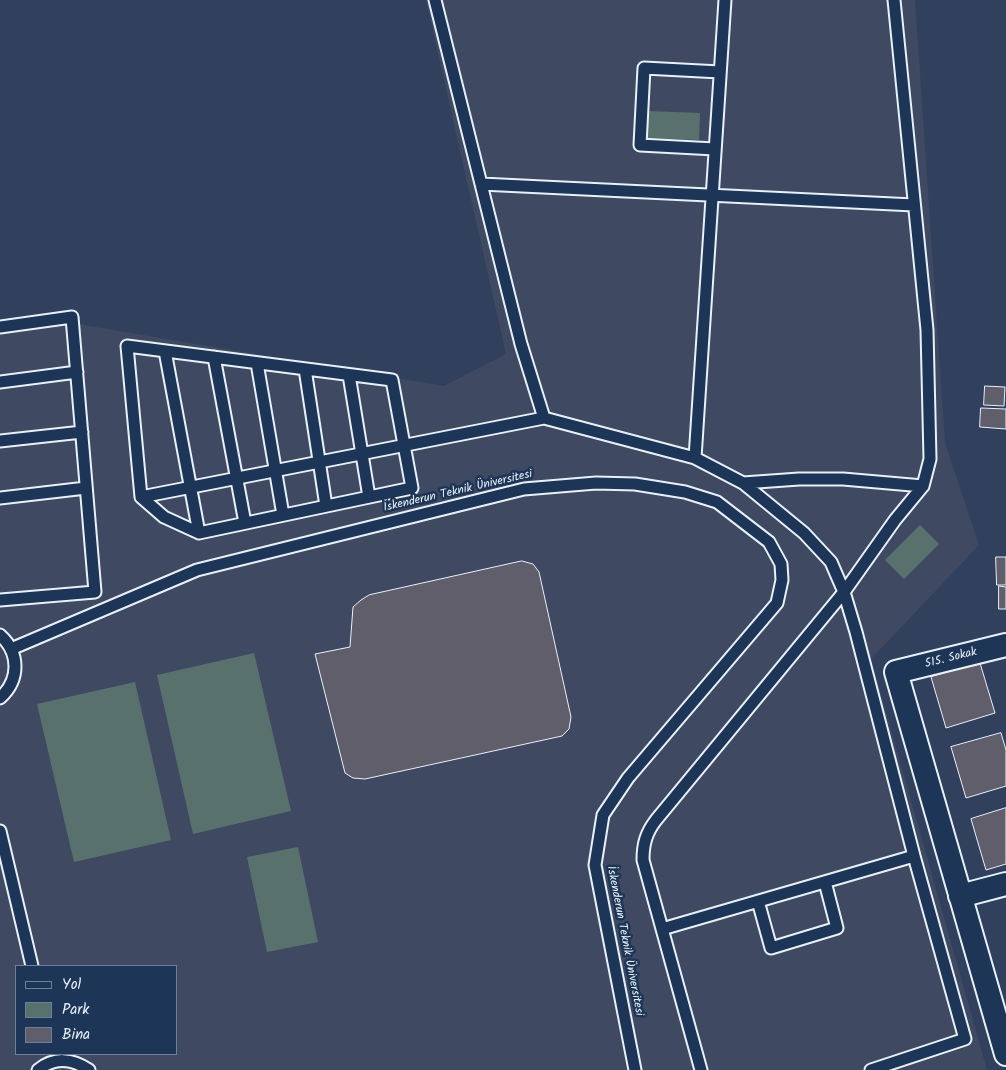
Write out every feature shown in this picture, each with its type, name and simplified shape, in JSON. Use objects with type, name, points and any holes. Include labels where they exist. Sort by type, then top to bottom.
[{"type":"street","name":"515. Sokak","points":[[960,896],[896,672],[1006,645]]},
{"type":"street","points":[[1006,884],[960,896],[1006,1054]]},
{"type":"lane","points":[[435,0],[521,344],[544,418]]},
{"type":"lane","points":[[695,458],[725,0]]},
{"type":"lane","points":[[701,1070],[643,860],[643,848],[646,837],[650,828],[844,592],[895,520],[923,486],[930,459],[928,350],[894,0]]},
{"type":"lane","points":[[715,148],[640,145],[644,68],[720,72]]},
{"type":"lane","points":[[481,184],[914,205]]},
{"type":"lane","points":[[0,327],[72,317],[95,592],[0,600]]},
{"type":"lane","points":[[126,346],[214,357],[392,380],[412,488],[199,533],[164,517],[141,497],[126,346]]},
{"type":"lane","points":[[165,351],[199,533]]},
{"type":"lane","points":[[214,357],[245,523]]},
{"type":"lane","points":[[257,363],[283,515]]},
{"type":"lane","points":[[305,369],[326,506]]},
{"type":"lane","points":[[0,382],[77,372]]},
{"type":"lane","points":[[348,375],[369,497]]},
{"type":"lane","points":[[141,497],[544,418],[695,458],[743,483],[804,533],[830,562],[844,592],[965,1039],[871,1070]]},
{"type":"lane","points":[[0,440],[82,432]]},
{"type":"lane","points":[[743,483],[799,479],[843,479],[923,486]]},
{"type":"lane","name":"İskenderun Teknik Üniversitesi","points":[[11,649],[196,570],[524,489],[596,483],[635,484],[685,492],[717,502],[769,542],[780,564],[782,580],[777,603],[628,778],[603,815],[594,865],[635,1070]]},
{"type":"lane","points":[[0,498],[86,488]]},
{"type":"lane","points":[[0,635],[8,642],[16,667],[13,680],[7,692],[0,698]]},
{"type":"lane","points":[[0,831],[32,965]]},
{"type":"lane","points":[[662,929],[914,856]]},
{"type":"lane","points":[[758,901],[771,948],[838,928],[825,882]]},
{"type":"lane","points":[[38,1070],[54,1057],[78,1063],[89,1070]]},
{"type":"shaded area","points":[[426,0],[915,0],[945,443],[979,545],[871,659],[987,1070],[0,1070],[0,334],[72,323],[444,386],[506,354]]},
{"type":"green space","points":[[648,111],[700,113],[699,140],[647,138]]},
{"type":"green space","points":[[920,525],[939,544],[904,579],[885,560]]},
{"type":"green space","points":[[254,653],[291,811],[193,834],[157,675]]},
{"type":"green space","points":[[135,682],[171,840],[74,862],[37,704]]},
{"type":"green space","points":[[298,847],[318,942],[267,952],[247,857]]},
{"type":"building","points":[[985,386],[1005,387],[1004,406],[984,405]]},
{"type":"building","points":[[981,408],[1006,409],[1006,429],[980,427]]},
{"type":"building","points":[[996,557],[1006,557],[1006,585],[997,585]]},
{"type":"building","points":[[522,561],[533,564],[539,572],[571,717],[569,729],[562,736],[365,779],[353,778],[345,773],[315,654],[350,647],[353,607],[369,595]]},
{"type":"building","points":[[999,586],[1006,587],[1006,609],[999,609]]},
{"type":"building","points":[[980,663],[995,713],[946,728],[931,677]]},
{"type":"building","points":[[1001,733],[1006,750],[1006,786],[966,798],[951,747]]},
{"type":"building","points":[[1006,808],[1006,864],[986,870],[971,819]]}]
